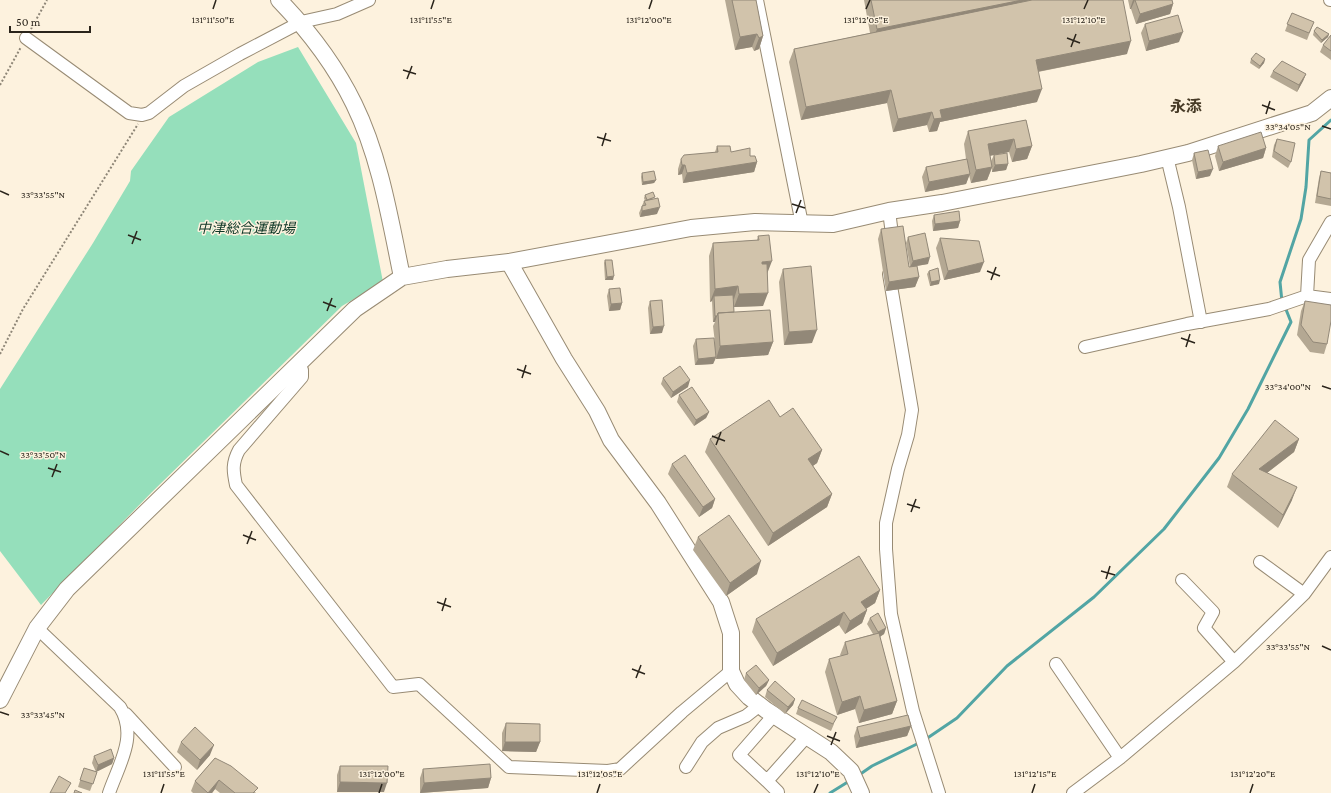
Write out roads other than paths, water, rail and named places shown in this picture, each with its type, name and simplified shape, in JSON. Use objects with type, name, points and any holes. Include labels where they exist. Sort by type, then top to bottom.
[{"type":"street","points":[[279,0],[301,22],[329,62],[354,104],[373,153],[381,181],[402,277]]},
{"type":"street","points":[[26,38],[129,113],[142,115],[149,113],[184,86],[212,69],[301,22],[338,14],[369,0]]},
{"type":"street","points":[[757,0],[802,224]]},
{"type":"street","points":[[0,700],[37,628],[67,589],[355,309],[402,277],[448,269],[509,262],[691,228],[755,222],[833,224],[889,211],[1072,177],[1188,153],[1312,113],[1331,98]]},
{"type":"street","points":[[1167,157],[1179,207],[1201,322]]},
{"type":"street","points":[[889,211],[894,238],[888,269],[912,410],[908,435],[898,469],[886,524],[891,614],[902,668],[913,711],[939,793]]},
{"type":"street","points":[[1307,296],[1309,260],[1331,222]]},
{"type":"street","points":[[509,262],[564,359],[597,411],[610,440],[658,503],[720,602],[731,633],[731,671],[737,684],[760,705],[831,752],[851,771],[861,793]]},
{"type":"street","points":[[1085,347],[1269,309],[1307,296],[1331,299]]},
{"type":"street","points":[[297,364],[302,370],[302,377],[239,450],[234,460],[233,472],[236,485],[393,687],[419,684],[509,767],[608,771],[620,769],[682,712],[731,671]]},
{"type":"street","points":[[1073,793],[1120,758],[1234,662],[1304,594],[1331,557]]},
{"type":"street","points":[[1260,562],[1304,594]]},
{"type":"street","points":[[1182,580],[1213,612],[1204,628],[1234,662]]},
{"type":"street","points":[[37,628],[120,708],[175,767]]},
{"type":"street","points":[[1056,664],[1120,758]]},
{"type":"street","points":[[686,767],[702,742],[718,728],[746,716],[760,705]]},
{"type":"street","points":[[109,793],[128,741],[126,718],[120,708]]},
{"type":"street","points":[[774,715],[739,755],[778,792]]},
{"type":"street","points":[[766,781],[807,736]]},
{"type":"waterway","points":[[1282,302],[1280,282],[1301,219],[1306,187],[1309,140],[1331,120]]},
{"type":"waterway","points":[[926,739],[957,718],[1007,666],[1094,597],[1164,529],[1219,458],[1248,409],[1291,322],[1285,307]]},
{"type":"waterway","points":[[859,775],[872,766],[921,742]]},
{"type":"waterway","points":[[830,793],[851,780]]},
{"type":"district","name":"永添","points":[[1186,106]]},
{"type":"park label","name":"中津総合運動場","points":[[246,228]]}]
